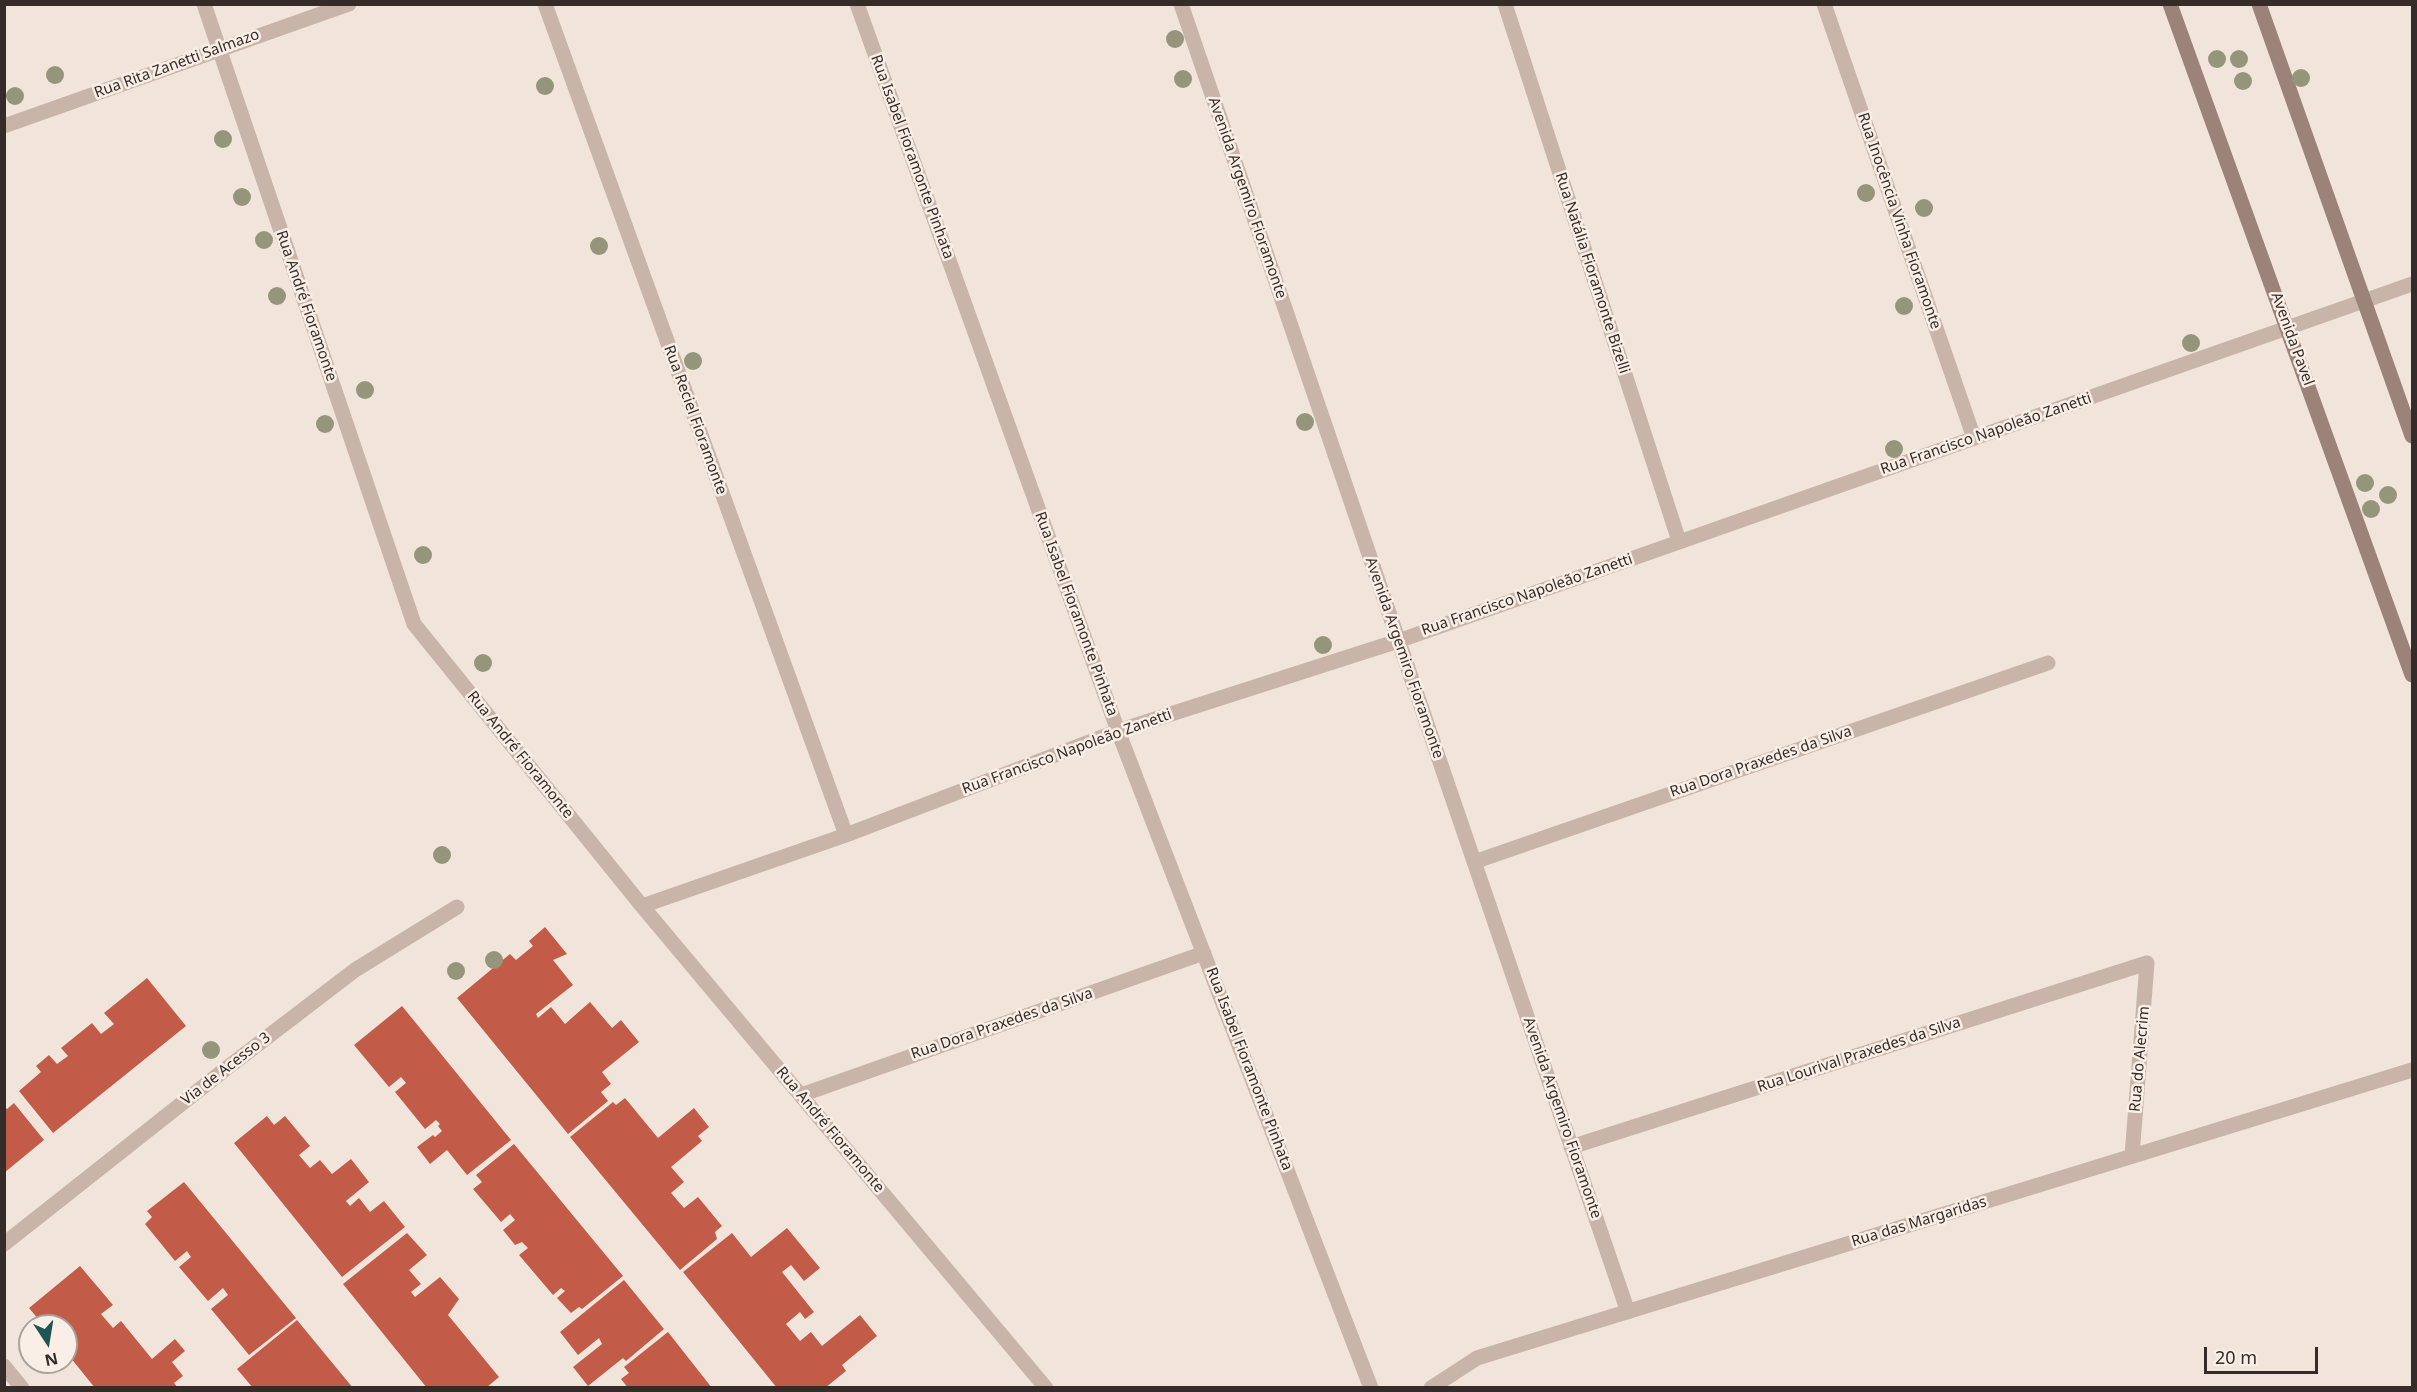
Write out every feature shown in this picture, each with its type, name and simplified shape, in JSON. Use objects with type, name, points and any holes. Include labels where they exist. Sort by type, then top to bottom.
[{"type":"street","name":"Rua André Fioramonte","points":[[204,4],[414,624],[642,906],[1046,1388]]},
{"type":"street","name":"Rua Rita Zanetti Salmazo","points":[[4,126],[349,4]]},
{"type":"street","name":"Rua Reciel Fioramonte","points":[[545,4],[846,835]]},
{"type":"street","name":"Rua Isabel Fioramonte Pinhata","points":[[857,4],[1118,731],[1371,1388]]},
{"type":"street","name":"Avenida Argemiro Fioramonte","points":[[1181,4],[1628,1312]]},
{"type":"street","name":"Rua Natália Fioramonte Bizelli","points":[[1505,4],[1679,541]]},
{"type":"street","name":"Rua Inocência Vinha Fioramonte","points":[[1824,4],[1974,438]]},
{"type":"street","name":"Avenida Pavel","points":[[2170,4],[2289,328],[2412,675]]},
{"type":"street","points":[[2259,4],[2412,436]]},
{"type":"street","name":"Rua Francisco Napoleão Zanetti","points":[[642,906],[846,835],[1118,731],[1398,641],[2412,284]]},
{"type":"street","name":"Rua Dora Praxedes da Silva","points":[[1474,862],[2048,663]]},
{"type":"street","name":"Via de Acesso 3","points":[[4,1244],[355,970],[456,907]]},
{"type":"street","name":"Rua Dora Praxedes da Silva","points":[[801,1095],[1204,953]]},
{"type":"street","name":"Rua Lourival Praxedes da Silva","points":[[1571,1147],[2147,963]]},
{"type":"street","name":"Rua do Alecrim","points":[[2132,1156],[2147,963]]},
{"type":"street","name":"Rua das Margaridas","points":[[1431,1388],[1477,1358],[2412,1070]]},
{"type":"street","points":[[4,1366],[22,1388]]},
{"type":"building","points":[[545,927],[567,954],[553,960],[573,985],[536,1014],[538,1018],[551,1007],[565,1024],[590,1002],[612,1028],[621,1020],[639,1042],[602,1072],[611,1084],[601,1092],[608,1101],[568,1134],[457,998],[510,954],[516,960],[533,946],[529,941]]},
{"type":"building","points":[[147,978],[186,1026],[53,1133],[19,1091],[41,1072],[36,1066],[49,1055],[57,1064],[68,1056],[61,1048],[92,1023],[101,1034],[114,1024],[104,1013]]},
{"type":"building","points":[[402,1006],[511,1140],[467,1175],[447,1150],[430,1164],[417,1147],[442,1131],[438,1126],[440,1124],[436,1120],[425,1129],[395,1092],[406,1083],[401,1077],[389,1087],[354,1045]]},
{"type":"building","points":[[625,1098],[658,1138],[694,1108],[709,1127],[698,1136],[702,1141],[671,1167],[684,1182],[671,1193],[684,1208],[698,1197],[722,1226],[715,1232],[717,1239],[680,1270],[570,1137],[613,1102],[616,1105]]},
{"type":"building","points":[[14,1103],[44,1140],[4,1173],[4,1106],[7,1109]]},
{"type":"building","points":[[267,1116],[274,1125],[285,1116],[310,1146],[299,1155],[310,1168],[320,1160],[332,1174],[351,1159],[369,1182],[346,1201],[350,1206],[359,1198],[370,1212],[384,1201],[405,1227],[342,1277],[234,1143]]},
{"type":"building","points":[[514,1144],[623,1276],[582,1309],[579,1307],[571,1313],[557,1298],[565,1291],[561,1288],[553,1295],[519,1255],[528,1248],[522,1242],[515,1245],[503,1230],[515,1220],[510,1214],[501,1222],[473,1189],[482,1182],[476,1175]]},
{"type":"building","points":[[184,1182],[296,1318],[249,1355],[211,1309],[228,1295],[223,1288],[208,1301],[179,1267],[191,1257],[187,1251],[175,1261],[145,1224],[152,1217],[147,1211]]},
{"type":"building","points":[[787,1228],[820,1268],[804,1281],[791,1265],[782,1272],[814,1312],[805,1319],[800,1312],[786,1324],[800,1341],[811,1332],[822,1346],[860,1315],[877,1336],[842,1365],[846,1371],[825,1388],[777,1388],[683,1272],[732,1233],[751,1257]]},
{"type":"building","points":[[407,1233],[427,1255],[409,1270],[421,1284],[411,1292],[415,1297],[440,1277],[459,1299],[448,1315],[499,1377],[486,1388],[427,1388],[343,1284]]},
{"type":"building","points":[[80,1266],[113,1305],[101,1314],[113,1328],[121,1321],[152,1359],[175,1339],[185,1351],[172,1362],[183,1376],[174,1383],[178,1388],[95,1388],[78,1367],[78,1314],[34,1314],[29,1308]]},
{"type":"building","points":[[624,1280],[664,1329],[626,1361],[623,1358],[588,1386],[573,1367],[602,1344],[599,1338],[578,1355],[560,1332]]},
{"type":"building","points":[[297,1320],[353,1388],[253,1388],[237,1369]]},
{"type":"building","points":[[668,1332],[712,1388],[628,1388],[621,1379],[629,1373],[624,1367]]}]
